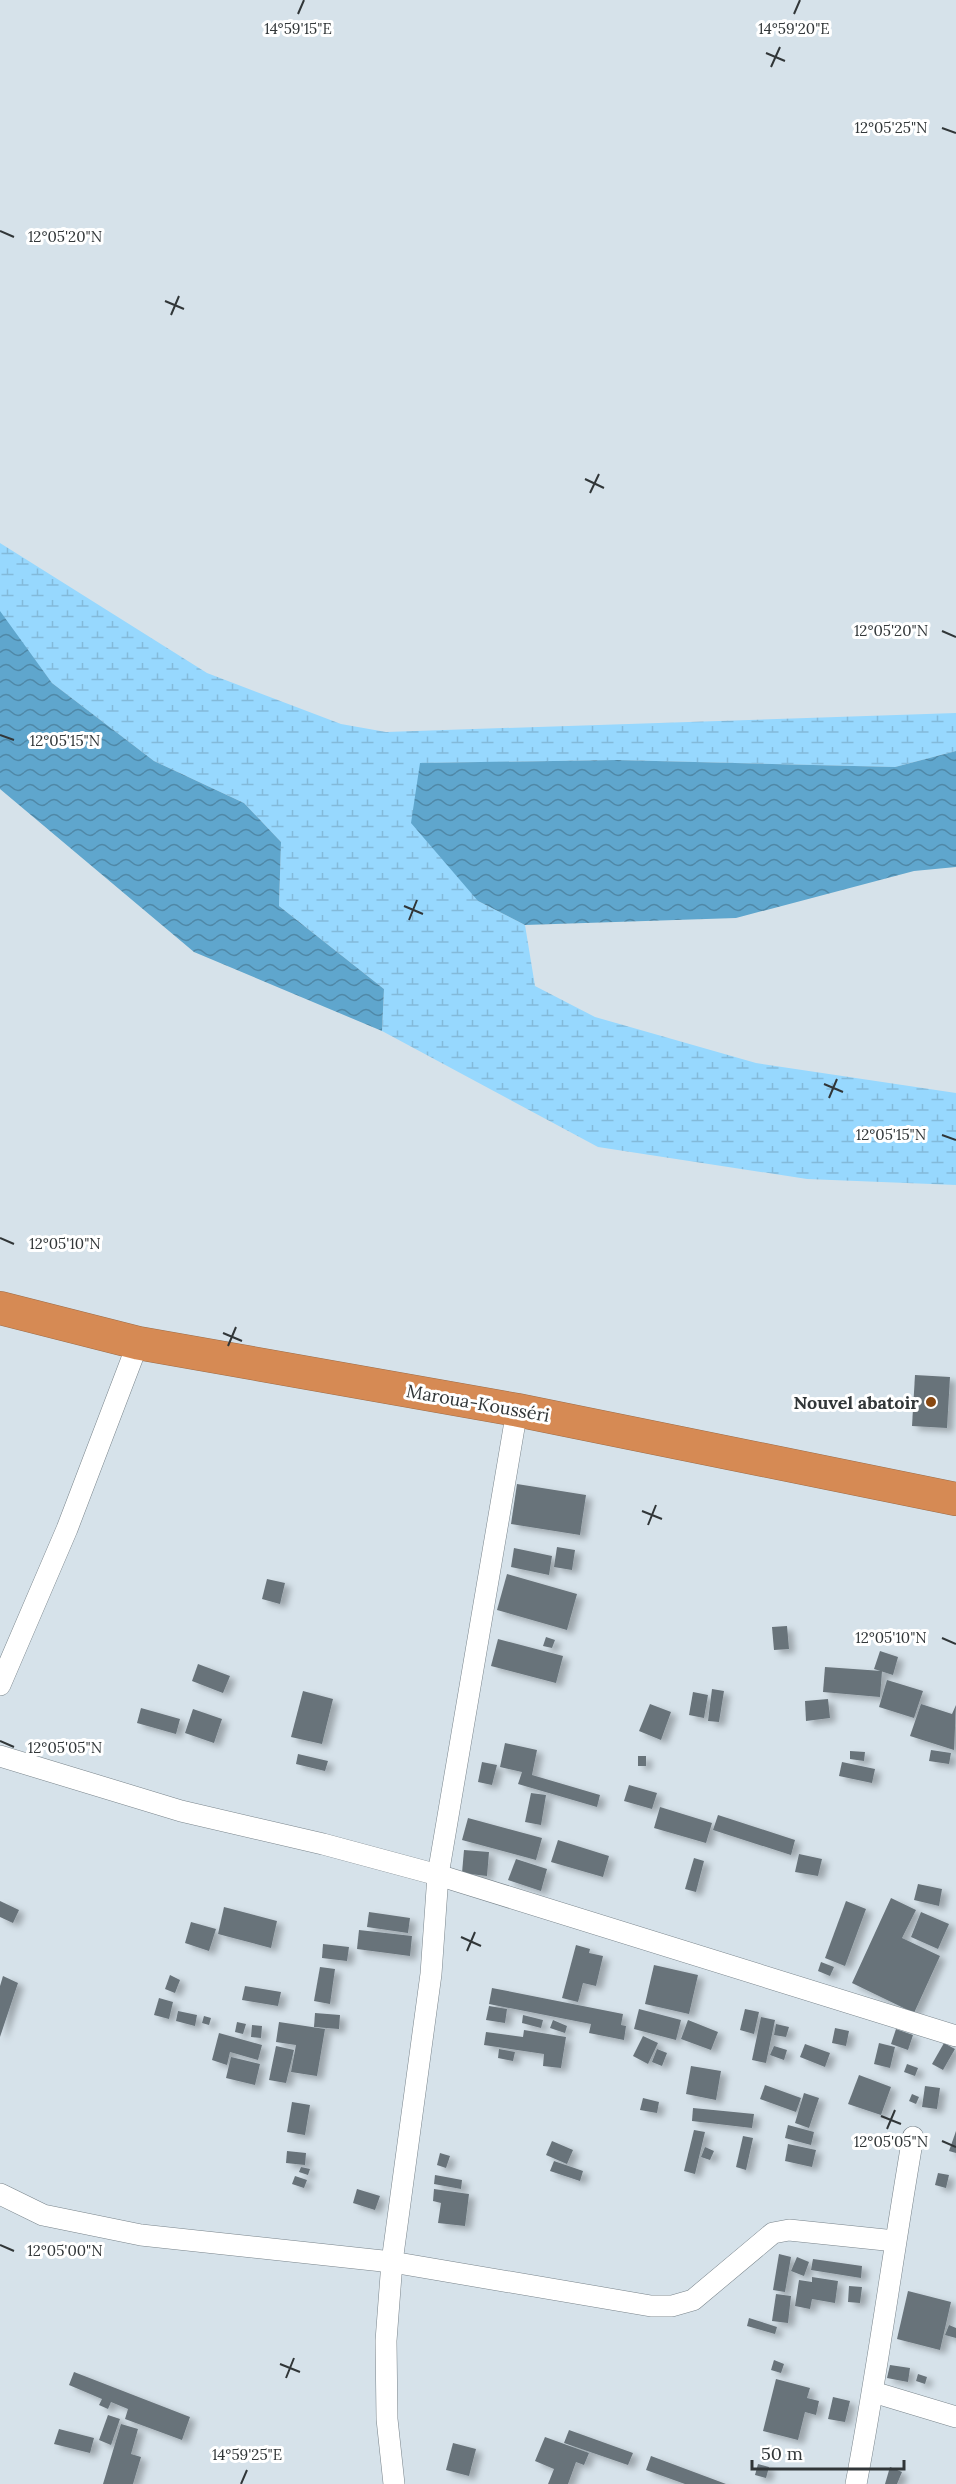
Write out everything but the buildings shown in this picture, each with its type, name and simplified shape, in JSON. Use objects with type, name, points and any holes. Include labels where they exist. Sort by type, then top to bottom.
[{"type":"highway","name":"Maroua-Kousséri","points":[[0,1308],[138,1343],[518,1410],[956,1498]]},
{"type":"street","points":[[0,1685],[67,1529],[138,1343]]},
{"type":"street","points":[[394,2484],[387,2419],[386,2341],[392,2262],[431,1974],[438,1875],[518,1410]]},
{"type":"street","points":[[0,1756],[181,1811],[323,1844],[438,1875],[956,2037]]},
{"type":"street","points":[[856,2484],[873,2392],[913,2137]]},
{"type":"street","points":[[0,2194],[43,2215],[141,2235],[392,2262],[651,2306],[672,2306],[693,2300],[773,2233],[789,2230],[895,2241]]},
{"type":"street","points":[[873,2392],[956,2417]]},
{"type":"green space","points":[[0,543],[207,673],[341,724],[386,732],[956,713],[956,751],[895,767],[616,760],[421,763],[478,901],[525,925],[535,986],[595,1017],[756,1063],[956,1093],[956,1185],[807,1179],[598,1147],[382,1031],[384,989],[279,906],[281,842],[244,803],[154,761],[52,683],[0,613]]},
{"type":"water","points":[[0,611],[52,683],[154,761],[244,803],[281,842],[279,906],[384,989],[382,1031],[194,952],[0,789]]},
{"type":"water","points":[[956,751],[956,867],[914,871],[736,918],[525,925],[478,901],[411,823],[420,763],[616,760],[895,767]]},
{"type":"place","name":"Nouvel abatoir","points":[[931,1402]]}]
